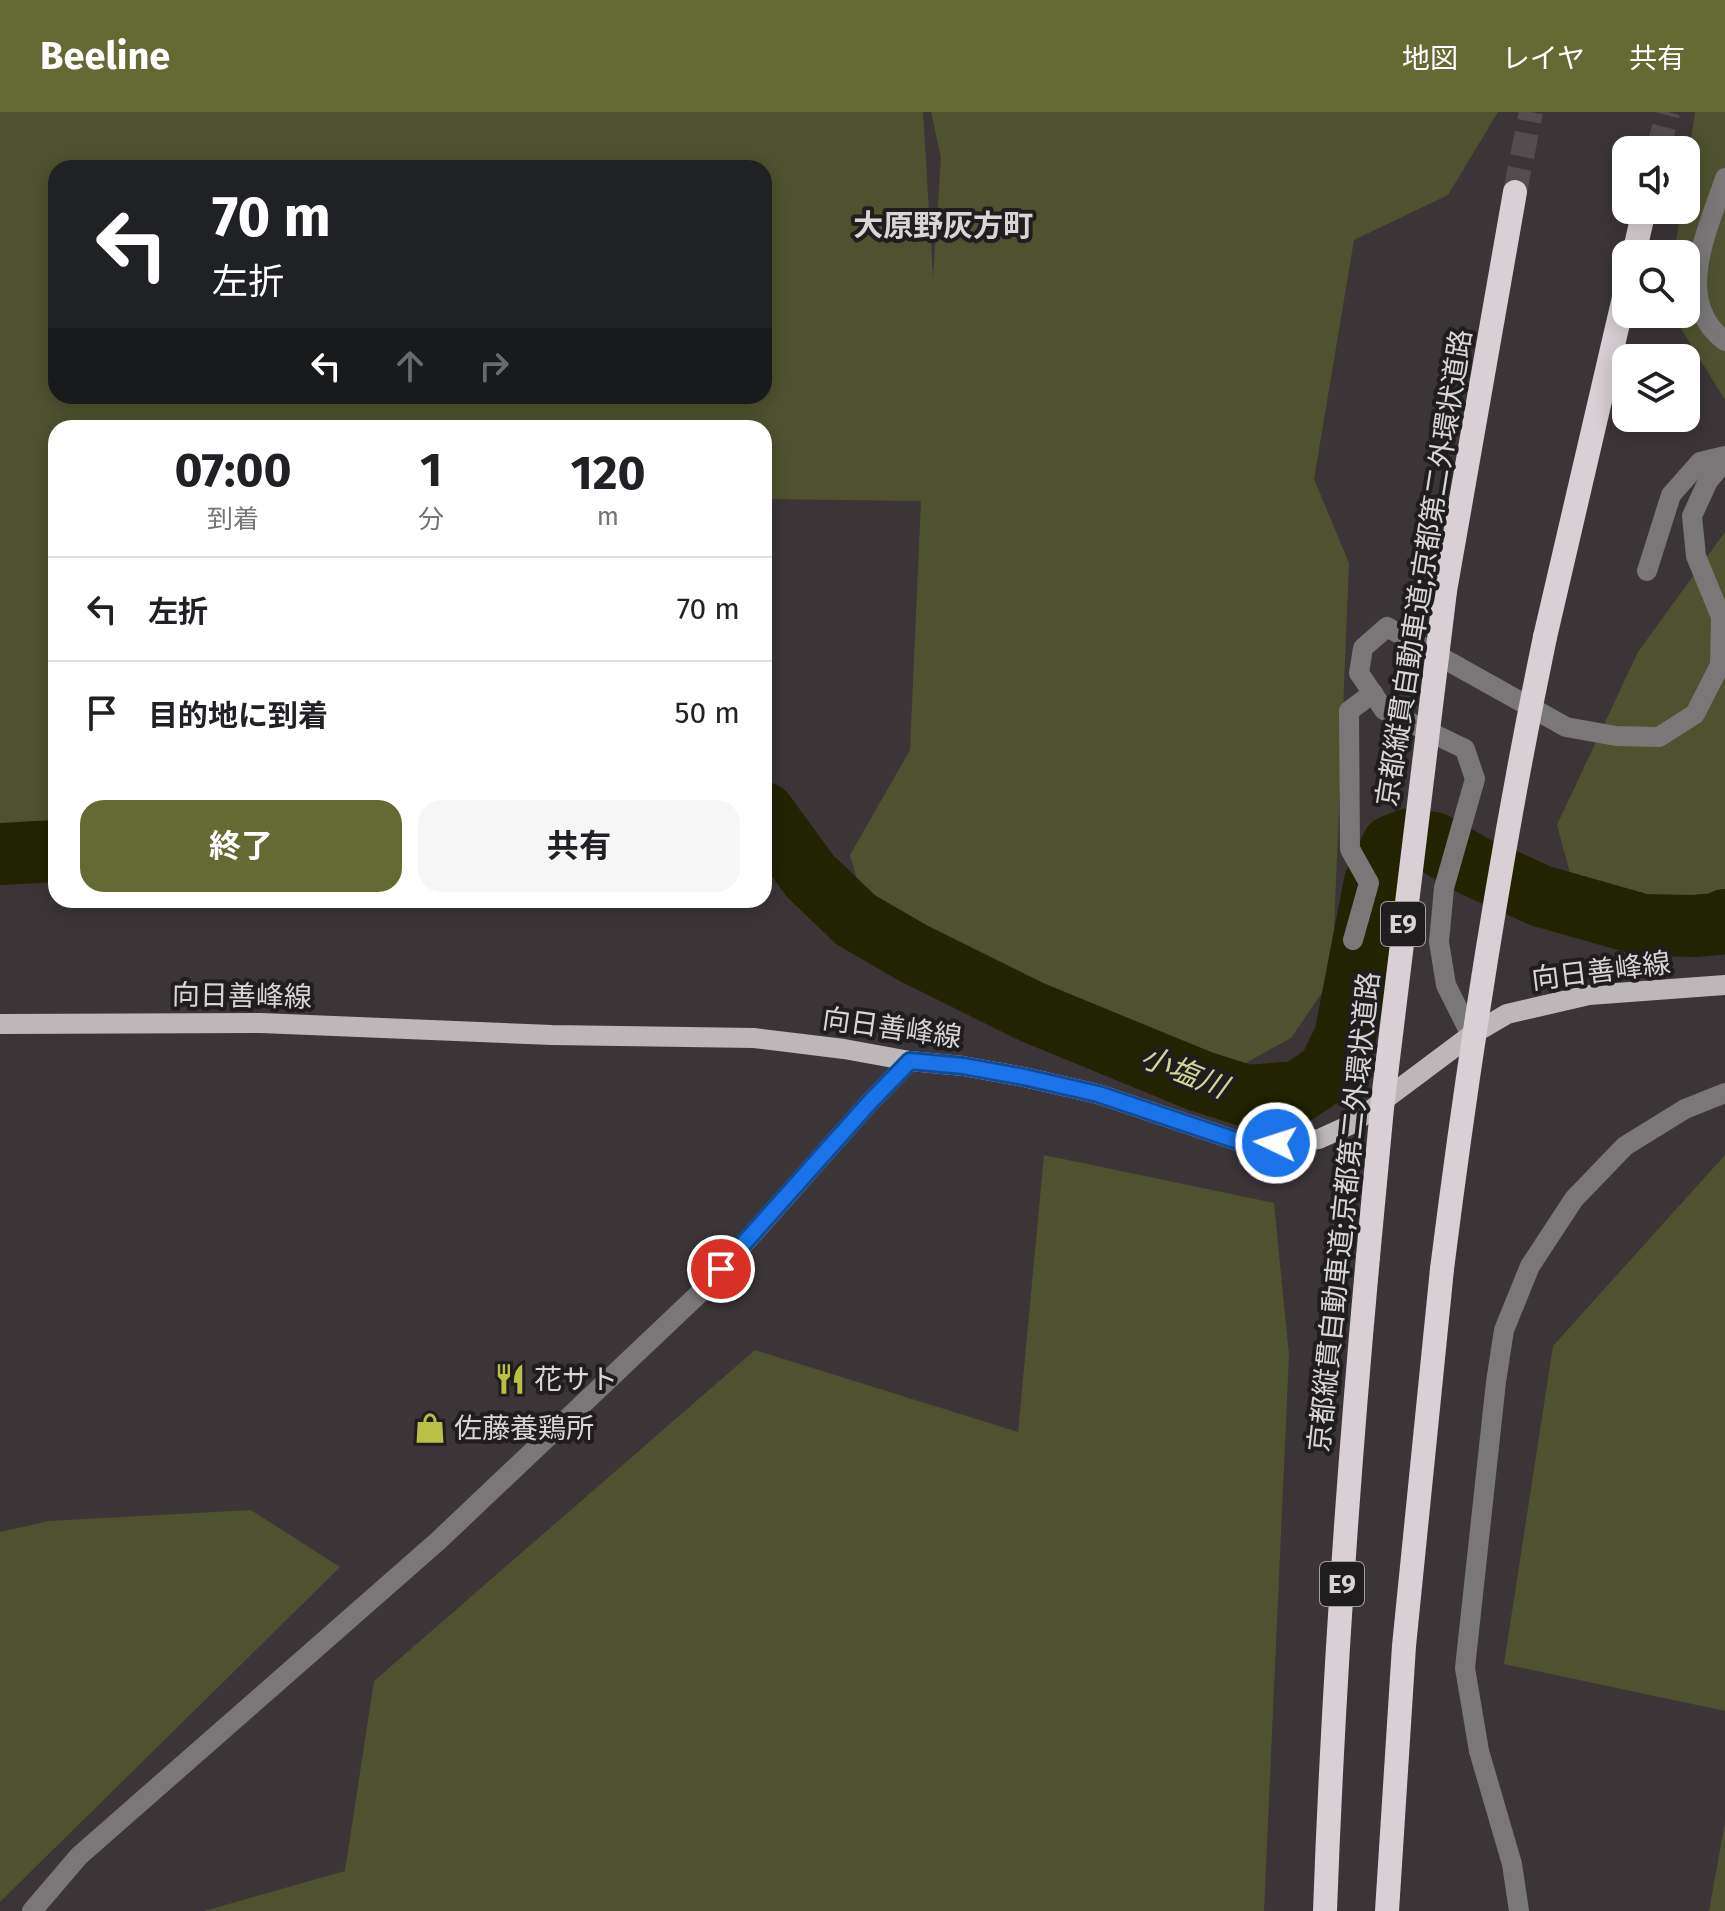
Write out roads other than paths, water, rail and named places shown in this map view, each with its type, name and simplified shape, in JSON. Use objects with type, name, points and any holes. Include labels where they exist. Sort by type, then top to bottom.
[{"type":"highway","name":"京都縦貫自動車道;京都第二外環状道路","points":[[1325,1911],[1344,1554],[1368,1257],[1396,983],[1445,591],[1515,192]]},
{"type":"highway","points":[[1387,1911],[1404,1646],[1442,1269],[1487,938],[1513,788],[1545,637],[1617,328]]},
{"type":"main road","name":"向日善峰線","points":[[0,1024],[261,1023],[552,1035],[754,1038],[1024,1077],[1098,1094],[1238,1141],[1276,1143],[1319,1139],[1352,1124],[1471,1035],[1507,1014],[1589,995],[1725,985]]},
{"type":"street","points":[[1725,178],[1697,264],[1698,304],[1718,336],[1725,341]]},
{"type":"street","points":[[1647,571],[1671,495],[1700,462],[1725,458]]},
{"type":"street","points":[[1471,1035],[1446,985],[1439,942],[1444,888],[1475,779],[1465,749],[1384,710],[1359,673],[1363,648],[1387,627],[1566,727],[1616,736],[1659,737],[1695,714],[1720,665],[1721,617],[1696,556],[1692,516],[1708,481],[1725,458]]},
{"type":"street","points":[[1353,940],[1369,883],[1350,849],[1349,711],[1373,693]]},
{"type":"street","points":[[32,1911],[79,1856],[426,1551],[703,1290],[910,1061]]},
{"type":"street","points":[[1519,1911],[1512,1864],[1479,1751],[1465,1668],[1504,1330],[1530,1266],[1574,1199],[1625,1146],[1685,1109],[1725,1093]]},
{"type":"waterway","name":"小塩川","points":[[772,824],[810,876],[856,920],[913,953],[1032,1012],[1200,1081],[1247,1096],[1298,1092],[1328,1072],[1345,1037],[1375,882],[1392,846],[1410,839],[1434,843],[1474,866],[1541,896],[1643,925],[1694,926],[1718,924],[1725,920]]},
{"type":"waterway","name":"小塩川","points":[[0,854],[48,851]]},
{"type":"tunnel","points":[[1515,192],[1531,112]]},
{"type":"tunnel","points":[[1662,136],[1668,112]]},
{"type":"place","name":"花サト","points":[[510,1379]]},
{"type":"place","name":"佐藤養鶏所","points":[[430,1428]]},
{"type":"district","name":"大原野灰方町","points":[[943,226]]}]
